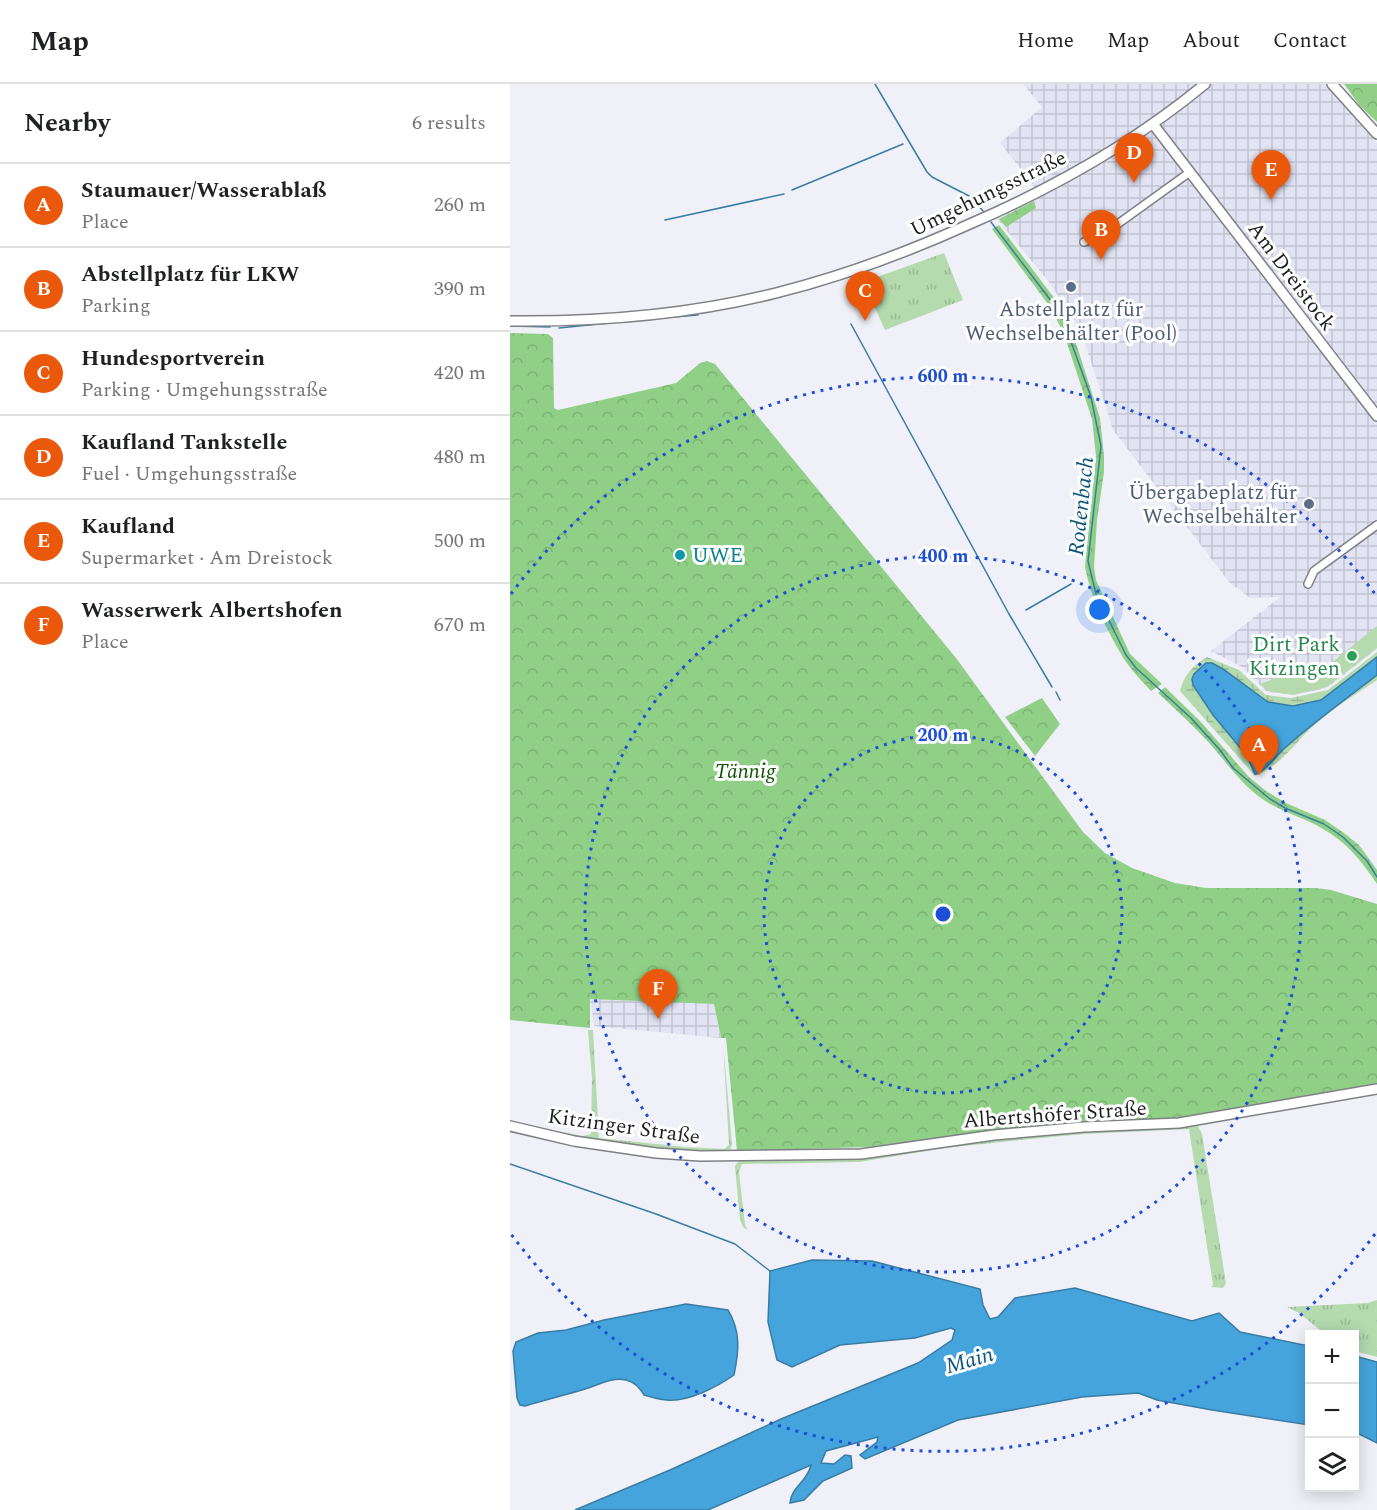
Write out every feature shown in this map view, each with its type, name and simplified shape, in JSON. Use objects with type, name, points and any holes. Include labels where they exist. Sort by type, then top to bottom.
[{"type":"street","points":[[1153,124],[1205,84]]},
{"type":"street","points":[[1332,84],[1377,134]]},
{"type":"street","name":"Am Dreistock","points":[[1153,124],[1377,416]]},
{"type":"street","name":"Umgehungsstraße","points":[[510,321],[603,319],[657,314],[742,301],[830,278],[914,249],[1025,200],[1153,124]]},
{"type":"street","points":[[1084,242],[1101,236],[1190,172]]},
{"type":"street","points":[[1308,584],[1314,571],[1377,525]]},
{"type":"street","name":"Albertshöfer Straße","points":[[734,1156],[861,1154],[994,1135],[1084,1127],[1179,1123],[1377,1089]]},
{"type":"street","name":"Kitzinger Straße","points":[[510,1126],[574,1141],[656,1153],[734,1156]]},
{"type":"shaded area","points":[[1023,84],[1325,84],[1377,143],[1377,649],[1327,688],[1294,695],[1267,692],[1242,667],[1211,651],[1280,597],[1250,598],[1229,582],[1113,430],[1081,331],[1049,282],[992,213],[1037,190],[1000,143],[1042,107]]},
{"type":"shaded area","points":[[590,998],[714,1004],[721,1038],[594,1026]]},
{"type":"green space","points":[[1344,84],[1377,84],[1377,122],[1360,106]]},
{"type":"green space","points":[[1034,201],[1036,208],[1006,227],[999,219]]},
{"type":"green space","points":[[999,225],[1058,303],[1072,331],[1100,418],[1104,456],[1097,520],[1094,567],[1096,580],[1130,654],[1162,684],[1151,691],[1127,663],[1112,637],[1095,603],[1085,567],[1096,456],[1092,419],[1064,334],[1051,308],[992,229]]},
{"type":"green space","points":[[944,253],[963,300],[885,330],[863,282]]},
{"type":"green space","name":"Tännig","points":[[510,333],[548,334],[553,338],[554,408],[558,410],[676,383],[700,363],[707,361],[715,364],[956,658],[1083,832],[1105,853],[1132,868],[1175,883],[1206,888],[1316,888],[1331,890],[1377,904],[1377,1083],[1192,1117],[951,1136],[868,1147],[737,1151],[726,1038],[721,1038],[714,1004],[590,999],[590,1028],[510,1020]]},
{"type":"green space","name":"Dirt Park Kitzingen","points":[[1377,626],[1377,648],[1327,687],[1293,695],[1267,691],[1260,684],[1288,674],[1309,674],[1325,668]]},
{"type":"green space","points":[[1377,652],[1377,680],[1326,715],[1282,759],[1255,776],[1180,691],[1190,671],[1207,657],[1239,670],[1266,695],[1291,698],[1328,690]]},
{"type":"green space","points":[[1165,687],[1200,721],[1249,777],[1266,791],[1286,803],[1325,820],[1359,845],[1377,870],[1377,884],[1360,860],[1332,834],[1268,803],[1247,786],[1205,738],[1158,693]]},
{"type":"green space","points":[[1042,698],[1060,724],[1035,756],[1005,717]]},
{"type":"green space","points":[[588,1030],[593,1030],[599,1138],[685,1147],[724,1149],[729,1145],[723,1042],[732,1144],[730,1151],[727,1153],[682,1152],[607,1144],[510,1124],[510,1122],[583,1136],[591,1134],[592,1078]]},
{"type":"green space","points":[[1194,1124],[1198,1126],[1202,1134],[1226,1283],[1223,1288],[1211,1287],[1213,1285],[1189,1129],[1030,1139],[945,1148],[859,1162],[742,1164],[739,1172],[745,1225],[748,1230],[743,1227],[740,1220],[735,1166],[741,1158],[849,1156],[1053,1131]]},
{"type":"green space","points":[[1377,1300],[1377,1357],[1359,1352],[1359,1330],[1320,1330],[1299,1313],[1287,1307],[1368,1303]]},
{"type":"water","points":[[1377,657],[1377,675],[1308,728],[1267,766],[1255,774],[1247,756],[1213,715],[1193,685],[1192,679],[1206,663],[1212,663],[1268,702],[1293,706],[1321,700]]},
{"type":"water","name":"Main","points":[[812,1260],[872,1261],[980,1289],[983,1305],[990,1319],[998,1317],[1015,1298],[1075,1288],[1192,1321],[1219,1313],[1240,1332],[1305,1345],[1305,1424],[1157,1400],[1138,1393],[1082,1397],[958,1420],[865,1459],[860,1455],[877,1442],[878,1437],[826,1451],[821,1463],[834,1464],[845,1455],[851,1456],[852,1468],[823,1481],[804,1500],[790,1503],[791,1497],[811,1465],[708,1510],[575,1510],[781,1419],[918,1363],[952,1340],[955,1330],[951,1328],[915,1338],[840,1345],[792,1367],[777,1360],[768,1322],[770,1271]]},
{"type":"water","points":[[686,1304],[728,1310],[737,1334],[738,1350],[734,1375],[727,1380],[684,1399],[662,1400],[644,1395],[635,1384],[629,1381],[610,1380],[525,1406],[520,1405],[517,1398],[513,1351],[516,1342],[538,1333],[566,1330]]},
{"type":"water","points":[[1359,1357],[1377,1362],[1377,1443],[1359,1434]]},
{"type":"waterway","name":"Rodenbach","points":[[875,84],[927,172],[932,177],[971,197],[983,211]]},
{"type":"waterway","points":[[792,190],[903,144]]},
{"type":"waterway","points":[[665,220],[784,194]]},
{"type":"waterway","name":"Rodenbach","points":[[991,222],[1061,314],[1091,397],[1101,446],[1088,561],[1096,594],[1126,655],[1136,668],[1191,718],[1233,768],[1270,799],[1285,808],[1324,824],[1343,837],[1367,861],[1377,877]]},
{"type":"waterway","points":[[661,318],[698,315]]},
{"type":"waterway","points":[[559,328],[609,323]]},
{"type":"waterway","points":[[851,324],[1009,614],[1052,687]]},
{"type":"waterway","points":[[510,326],[550,327]]},
{"type":"waterway","points":[[1026,610],[1071,584]]},
{"type":"waterway","points":[[1056,692],[1060,700]]},
{"type":"waterway","points":[[510,1164],[656,1214],[735,1244],[770,1271]]},
{"type":"place","name":"Kaufland Tankstelle","points":[[1134,183]]},
{"type":"place","name":"Kaufland","points":[[1271,200]]},
{"type":"place","name":"Abstellplatz für LKW","points":[[1101,260]]},
{"type":"place","name":"Abstellplatz für Wechselbehälter (Pool)","points":[[1071,287]]},
{"type":"place","name":"Hundesportverein","points":[[865,321]]},
{"type":"place","name":"Übergabeplatz für Wechselbehälter","points":[[1309,504]]},
{"type":"place","name":"UWE","points":[[680,555]]},
{"type":"place","name":"Dirt Park Kitzingen","points":[[1352,656]]},
{"type":"place","name":"Staumauer/Wasserablaß","points":[[1259,775]]},
{"type":"place","name":"Wasserwerk Albertshofen","points":[[658,1019]]}]
